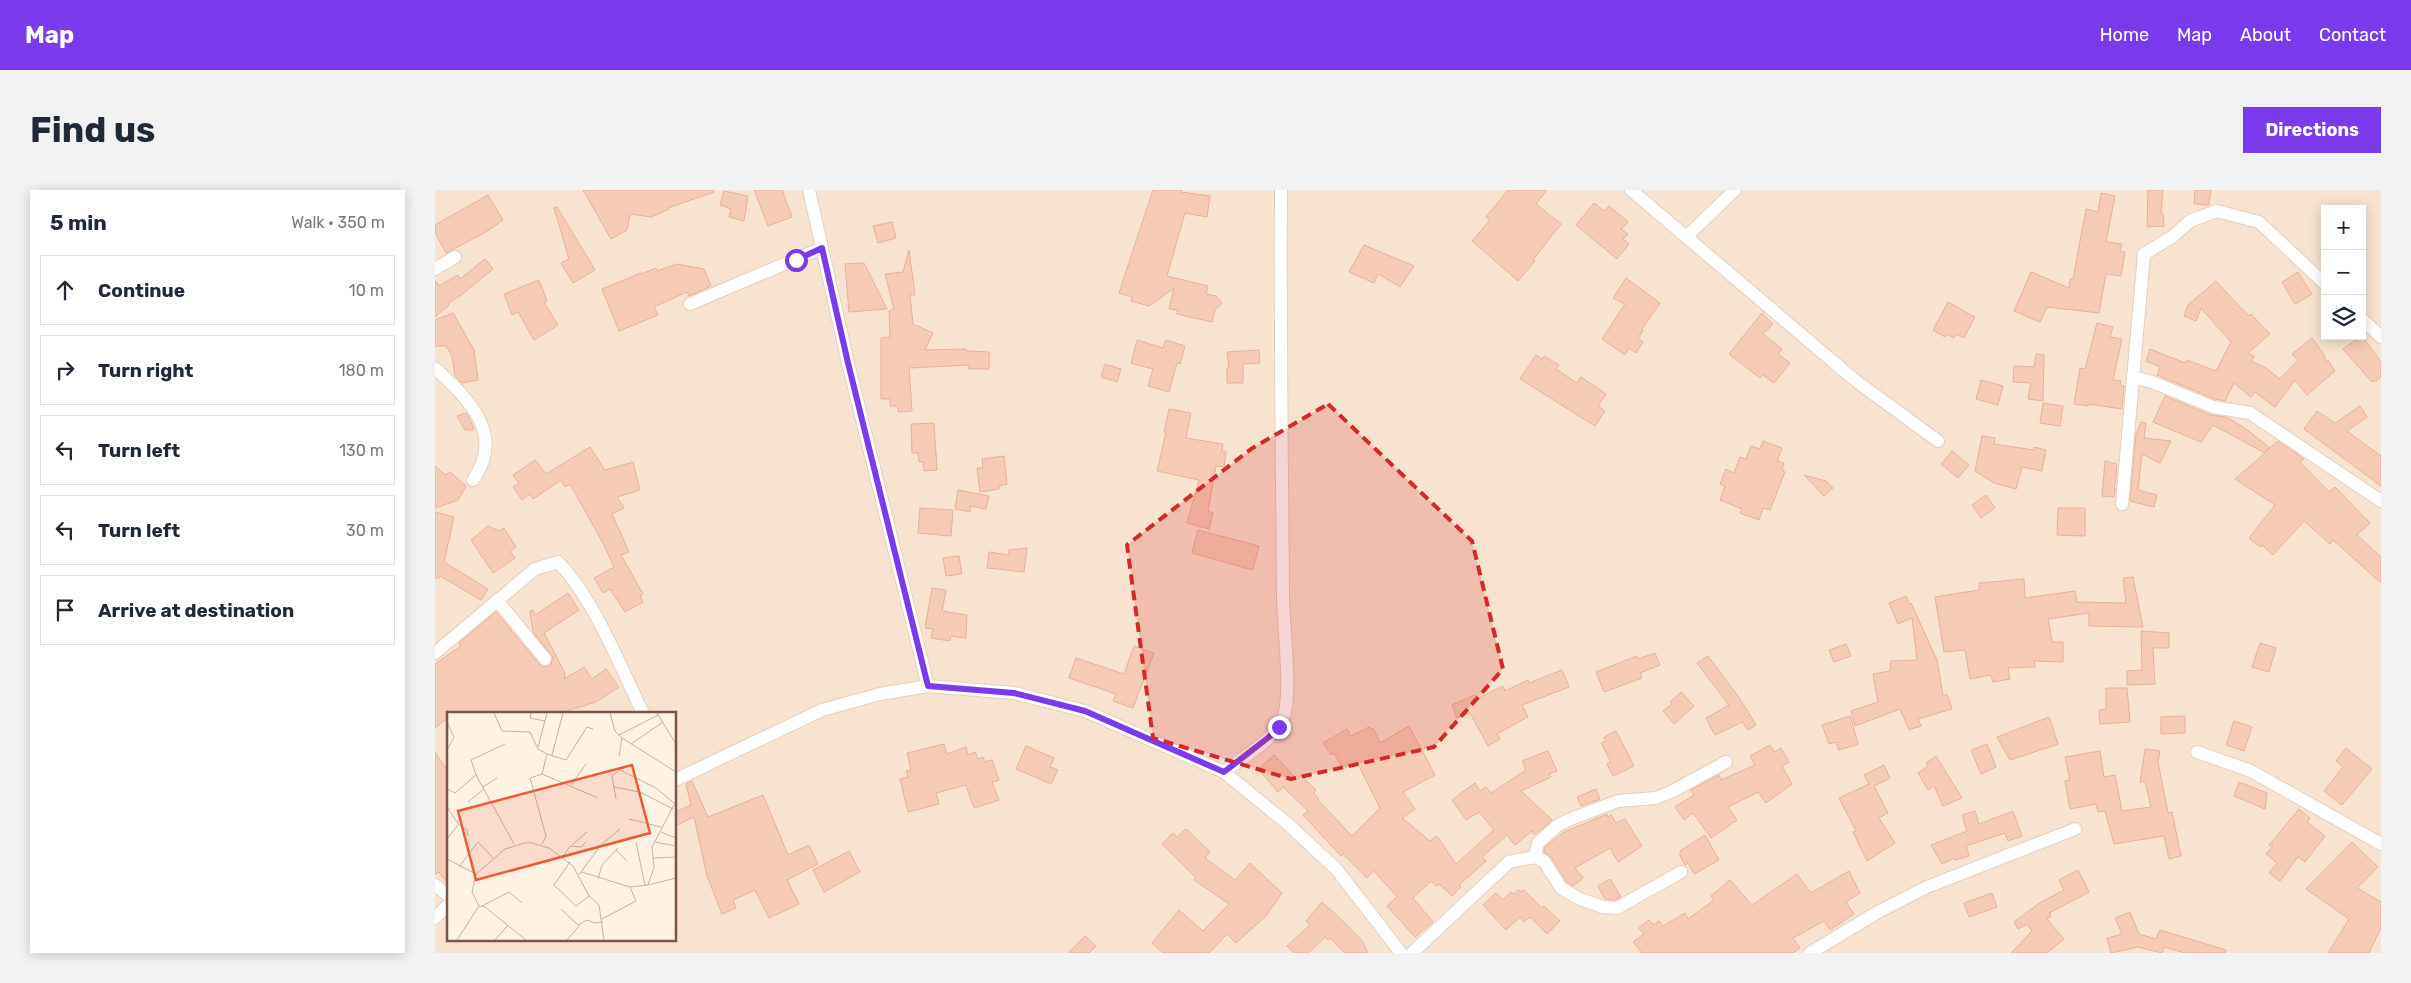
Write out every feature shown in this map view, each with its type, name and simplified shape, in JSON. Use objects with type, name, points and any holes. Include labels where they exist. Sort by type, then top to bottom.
[{"type":"street","points":[[809,190],[848,363],[928,686]]},
{"type":"street","points":[[1224,772],[1279,727],[1285,707],[1281,190]]},
{"type":"street","points":[[1631,190],[1856,380],[1939,441]]},
{"type":"street","points":[[1686,237],[1735,190]]},
{"type":"street","points":[[2122,504],[2144,254],[2173,237],[2190,221],[2217,211],[2259,222],[2321,280]]},
{"type":"street","points":[[691,304],[822,248]]},
{"type":"street","points":[[435,269],[455,257]]},
{"type":"street","points":[[2366,323],[2381,337]]},
{"type":"street","points":[[435,368],[466,396],[478,414],[484,432],[484,458],[482,468],[473,480]]},
{"type":"street","points":[[2133,377],[2152,382],[2213,407],[2250,413],[2381,501]]},
{"type":"street","points":[[435,653],[535,569],[558,562],[569,573],[604,632],[643,712]]},
{"type":"street","points":[[497,600],[545,659]]},
{"type":"street","points":[[676,780],[822,710],[880,694],[928,686],[1014,693],[1085,711],[1224,772],[1289,825],[1337,870],[1401,953]]},
{"type":"street","points":[[2197,752],[2251,771],[2381,844]]},
{"type":"street","points":[[1535,857],[1538,843],[1557,826],[1568,820],[1617,801],[1655,798],[1671,792],[1726,762]]},
{"type":"street","points":[[1811,953],[1878,912],[1927,887],[2075,829]]},
{"type":"street","points":[[1412,953],[1509,862],[1535,857],[1544,861],[1561,888],[1580,899],[1603,907],[1617,908],[1681,872]]},
{"type":"street","points":[[435,885],[447,894]]},
{"type":"street","points":[[435,918],[447,906]]},
{"type":"highlighted area","points":[[1328,404],[1472,541],[1503,669],[1434,747],[1291,779],[1153,738],[1127,545],[1251,449]]},
{"type":"shaded area","points":[[435,190],[2381,190],[2381,953],[435,953]]},
{"type":"building","points":[[583,190],[713,190],[714,192],[668,208],[651,217],[630,214],[627,230],[611,239]]},
{"type":"building","points":[[754,190],[782,190],[792,217],[768,226]]},
{"type":"building","points":[[1153,190],[1182,190],[1181,192],[1210,196],[1207,217],[1185,213],[1167,276],[1208,286],[1206,294],[1216,296],[1222,303],[1215,310],[1212,322],[1177,314],[1178,310],[1169,309],[1174,288],[1149,306],[1131,301],[1132,297],[1119,293]]},
{"type":"building","points":[[1508,190],[1547,190],[1536,204],[1561,224],[1533,260],[1535,261],[1518,281],[1472,241],[1490,220],[1486,217]]},
{"type":"building","points":[[2148,190],[2163,190],[2161,213],[2163,213],[2164,226],[2147,227]]},
{"type":"building","points":[[2195,190],[2211,190],[2209,205],[2194,204]]},
{"type":"building","points":[[724,191],[748,196],[744,221],[729,217],[731,209],[720,205]]},
{"type":"building","points":[[2101,193],[2115,196],[2106,242],[2122,244],[2120,251],[2125,252],[2121,276],[2106,274],[2099,313],[2047,307],[2040,322],[2014,311],[2031,272],[2069,288],[2070,279],[2073,279],[2086,209],[2098,212]]},
{"type":"building","points":[[488,195],[503,220],[486,232],[446,253],[435,232],[435,225]]},
{"type":"building","points":[[1594,203],[1604,211],[1609,206],[1628,222],[1621,229],[1628,234],[1623,239],[1629,244],[1617,259],[1576,225]]},
{"type":"building","points":[[557,207],[595,270],[573,283],[561,263],[569,259],[554,208]]},
{"type":"building","points":[[892,222],[896,238],[878,243],[873,226]]},
{"type":"building","points":[[1364,245],[1414,266],[1400,287],[1378,274],[1374,283],[1349,272]]},
{"type":"building","points":[[909,250],[915,295],[910,295],[913,324],[933,333],[925,350],[966,349],[966,351],[989,352],[989,369],[969,369],[969,365],[909,368],[912,411],[898,412],[898,406],[890,406],[890,399],[881,399],[881,338],[890,337],[889,311],[894,309],[885,274],[903,272]]},
{"type":"building","points":[[485,259],[493,269],[460,296],[448,303],[449,305],[435,317],[435,280],[439,286],[458,275],[460,279]]},
{"type":"building","points":[[864,263],[887,309],[849,312],[845,264]]},
{"type":"building","points":[[677,264],[704,269],[711,286],[689,296],[687,292],[654,307],[658,315],[619,331],[602,289],[656,268],[657,271]]},
{"type":"building","points":[[2298,272],[2312,294],[2295,304],[2282,282]]},
{"type":"building","points":[[1626,278],[1660,303],[1642,329],[1638,338],[1643,342],[1636,353],[1629,348],[1625,355],[1602,339],[1625,304],[1613,298]]},
{"type":"building","points":[[539,280],[547,301],[544,302],[558,325],[534,340],[518,312],[512,315],[504,294]]},
{"type":"building","points":[[2216,281],[2249,316],[2251,314],[2270,334],[2248,353],[2254,356],[2251,361],[2266,368],[2280,379],[2298,360],[2292,354],[2312,338],[2325,356],[2325,363],[2328,360],[2335,371],[2307,395],[2295,380],[2275,407],[2255,392],[2251,397],[2234,383],[2225,401],[2215,399],[2157,375],[2160,367],[2146,361],[2150,349],[2185,363],[2187,360],[2216,371],[2231,342],[2201,308],[2196,321],[2184,316],[2188,305]]},
{"type":"building","points":[[1948,302],[1975,317],[1964,338],[1956,334],[1954,338],[1947,334],[1945,337],[1933,330]]},
{"type":"building","points":[[453,313],[474,350],[478,380],[462,383],[455,376],[452,356],[446,346],[435,346],[435,320]]},
{"type":"building","points":[[1762,313],[1773,324],[1763,334],[1782,349],[1778,354],[1790,363],[1774,383],[1763,375],[1760,378],[1729,354]]},
{"type":"building","points":[[2097,323],[2113,327],[2110,337],[2122,339],[2113,380],[2121,381],[2120,385],[2124,386],[2122,409],[2074,404],[2080,368],[2085,369]]},
{"type":"building","points":[[1137,340],[1163,348],[1166,340],[1185,346],[1180,364],[1177,363],[1169,392],[1148,386],[1153,369],[1131,363]]},
{"type":"building","points":[[2356,340],[2365,340],[2381,362],[2381,377],[2376,381],[2371,381],[2343,349]]},
{"type":"building","points":[[1259,350],[1260,363],[1243,364],[1243,383],[1227,383],[1227,368],[1229,368],[1227,352]]},
{"type":"building","points":[[2036,354],[2044,355],[2043,401],[2028,399],[2031,383],[2013,382],[2014,366],[2034,367]]},
{"type":"building","points":[[1536,355],[1542,359],[1544,356],[1559,365],[1556,369],[1577,383],[1581,377],[1606,394],[1598,406],[1605,411],[1595,426],[1520,379]]},
{"type":"building","points":[[1105,364],[1121,369],[1117,382],[1101,377]]},
{"type":"building","points":[[1981,380],[2003,386],[1998,405],[1976,399]]},
{"type":"building","points":[[2165,396],[2210,415],[2226,417],[2242,426],[2269,447],[2266,451],[2278,441],[2304,459],[2300,462],[2329,492],[2335,487],[2370,523],[2357,535],[2381,557],[2381,583],[2333,540],[2330,544],[2304,521],[2273,555],[2262,545],[2260,547],[2249,538],[2275,505],[2235,479],[2265,453],[2213,425],[2201,442],[2153,422]]},
{"type":"building","points":[[2043,403],[2063,406],[2060,426],[2040,423]]},
{"type":"building","points":[[2360,406],[2367,417],[2347,431],[2381,456],[2381,486],[2304,429],[2317,411],[2335,423]]},
{"type":"building","points":[[1169,409],[1191,413],[1186,438],[1223,444],[1222,451],[1226,452],[1224,467],[1216,466],[1208,511],[1213,513],[1209,529],[1187,523],[1199,480],[1157,471],[1166,433],[1164,432]]},
{"type":"building","points":[[466,413],[474,430],[465,430],[457,416]]},
{"type":"building","points":[[2141,422],[2146,423],[2144,438],[2171,441],[2160,463],[2142,454],[2138,490],[2157,495],[2154,507],[2130,501],[2136,434]]},
{"type":"building","points":[[934,423],[937,470],[924,471],[923,462],[919,462],[918,453],[912,453],[911,424]]},
{"type":"building","points":[[1982,436],[1995,438],[1994,444],[2034,450],[2034,447],[2046,450],[2042,471],[2022,467],[2016,489],[1994,483],[1975,471]]},
{"type":"building","points":[[1763,441],[1782,448],[1777,461],[1784,463],[1782,470],[1785,472],[1770,510],[1763,508],[1759,520],[1740,513],[1742,509],[1720,500],[1725,486],[1720,484],[1726,469],[1734,473],[1740,457],[1746,459],[1751,446],[1760,449]]},
{"type":"building","points":[[590,447],[605,470],[633,462],[640,490],[617,497],[624,508],[612,514],[629,552],[621,555],[643,594],[640,596],[643,602],[625,612],[610,589],[603,593],[594,578],[614,567],[570,484],[565,487],[561,480],[533,499],[530,494],[522,500],[513,487],[519,483],[513,475],[535,460],[546,474]]},
{"type":"building","points":[[1952,451],[1969,465],[1958,478],[1941,464]]},
{"type":"building","points":[[1004,456],[1007,484],[999,486],[999,489],[980,492],[977,468],[983,468],[982,459]]},
{"type":"building","points":[[2105,461],[2117,464],[2114,497],[2102,496]]},
{"type":"building","points":[[435,466],[445,475],[450,472],[466,486],[458,500],[435,508]]},
{"type":"building","points":[[1804,475],[1826,481],[1833,488],[1824,496]]},
{"type":"building","points":[[958,490],[989,496],[986,509],[970,506],[970,512],[955,509]]},
{"type":"building","points":[[1986,495],[1995,508],[1981,518],[1972,505]]},
{"type":"building","points":[[920,508],[953,510],[951,536],[918,533]]},
{"type":"building","points":[[2058,508],[2085,508],[2085,536],[2057,535]]},
{"type":"building","points":[[435,512],[454,517],[444,562],[488,589],[481,600],[440,576],[435,578]]},
{"type":"building","points":[[488,526],[499,531],[504,528],[516,547],[510,551],[515,558],[493,573],[471,540]]},
{"type":"building","points":[[1198,530],[1259,546],[1253,570],[1192,553]]},
{"type":"building","points":[[1027,548],[1024,572],[987,568],[989,552],[1009,555],[1009,550]]},
{"type":"building","points":[[959,556],[962,574],[946,576],[943,558]]},
{"type":"building","points":[[2133,577],[2143,627],[2089,626],[2089,613],[2048,619],[2052,642],[2063,642],[2063,662],[2034,661],[2035,667],[2008,668],[2010,679],[1993,682],[1991,675],[1970,679],[1965,650],[1944,652],[1935,597],[1979,590],[1979,583],[2024,579],[2025,598],[2075,591],[2077,602],[2126,603],[2123,578]]},
{"type":"building","points":[[932,588],[946,590],[942,611],[967,615],[966,638],[951,636],[950,641],[931,638],[933,629],[925,628]]},
{"type":"building","points":[[568,593],[579,610],[544,633],[565,673],[564,679],[584,667],[592,679],[606,669],[619,687],[596,702],[563,712],[447,712],[447,719],[435,728],[435,664],[461,646],[459,643],[496,612],[539,664],[543,667],[550,666],[553,657],[533,632],[530,611],[533,610],[535,615]]},
{"type":"building","points":[[1906,596],[1937,660],[1943,696],[1947,694],[1952,709],[1918,719],[1921,726],[1909,730],[1900,709],[1855,726],[1851,711],[1878,702],[1873,674],[1890,671],[1891,661],[1917,660],[1912,618],[1898,624],[1889,603]]},
{"type":"building","points":[[2141,631],[2169,633],[2169,648],[2153,648],[2155,684],[2127,685],[2127,671],[2142,670]]},
{"type":"building","points":[[2260,643],[2276,648],[2269,672],[2252,667]]},
{"type":"building","points":[[1846,644],[1851,656],[1834,662],[1829,650]]},
{"type":"building","points":[[1134,646],[1154,653],[1133,708],[1113,701],[1116,694],[1069,678],[1076,658],[1124,674]]},
{"type":"building","points":[[1655,653],[1660,665],[1640,673],[1642,678],[1604,692],[1596,672],[1637,656],[1638,659]]},
{"type":"building","points":[[1708,656],[1740,699],[1756,725],[1748,730],[1742,722],[1715,735],[1706,718],[1729,705],[1697,663]]},
{"type":"building","points":[[1562,670],[1569,687],[1522,705],[1528,717],[1497,734],[1500,739],[1488,746],[1470,713],[1457,718],[1452,705],[1475,695],[1477,699],[1503,686],[1505,691],[1528,680],[1529,683]]},
{"type":"building","points":[[2106,688],[2127,688],[2130,722],[2100,724],[2099,710],[2106,709]]},
{"type":"building","points":[[1681,692],[1694,706],[1674,724],[1663,711],[1672,704],[1670,702]]},
{"type":"building","points":[[1850,716],[1858,744],[1839,750],[1836,742],[1829,744],[1822,725]]},
{"type":"building","points":[[2185,716],[2185,733],[2161,734],[2161,717]]},
{"type":"building","points":[[2049,717],[2058,744],[2010,760],[1997,737]]},
{"type":"building","points":[[2234,721],[2252,727],[2244,751],[2226,745]]},
{"type":"building","points":[[1409,726],[1435,775],[1403,792],[1415,809],[1402,818],[1430,841],[1437,836],[1456,864],[1494,830],[1479,812],[1466,820],[1452,800],[1475,783],[1480,791],[1486,787],[1491,793],[1526,770],[1522,761],[1548,751],[1557,771],[1549,774],[1551,777],[1521,791],[1552,820],[1534,835],[1532,831],[1515,845],[1507,835],[1482,857],[1486,861],[1459,885],[1461,887],[1452,896],[1439,884],[1436,886],[1431,881],[1413,898],[1433,922],[1415,937],[1387,906],[1397,897],[1374,871],[1367,878],[1343,854],[1341,856],[1303,815],[1308,811],[1283,787],[1278,792],[1258,769],[1274,755],[1297,779],[1301,775],[1316,790],[1314,793],[1318,800],[1352,836],[1380,808],[1357,762],[1343,769],[1334,753],[1331,755],[1323,743],[1347,729],[1351,736],[1369,727],[1371,730],[1373,728],[1380,743]]},
{"type":"building","points":[[1616,731],[1634,766],[1613,776],[1607,764],[1611,762],[1601,743],[1606,741],[1604,737]]},
{"type":"building","points":[[944,744],[947,754],[966,747],[968,755],[975,752],[978,759],[983,757],[985,762],[992,760],[999,780],[992,782],[999,800],[974,808],[966,785],[936,793],[939,804],[908,812],[900,779],[908,777],[906,771],[911,770],[907,753]]},
{"type":"building","points":[[1987,744],[1996,767],[1981,774],[1971,750]]},
{"type":"building","points":[[1770,745],[1774,752],[1781,748],[1789,762],[1782,766],[1792,784],[1766,803],[1758,792],[1728,807],[1737,820],[1711,838],[1693,813],[1684,820],[1675,807],[1694,795],[1691,790],[1719,775],[1721,780],[1755,765],[1750,756]]},
{"type":"building","points":[[1026,746],[1054,758],[1050,767],[1058,770],[1051,784],[1016,769]]},
{"type":"building","points":[[2346,748],[2372,769],[2342,805],[2324,791],[2343,767],[2336,761]]},
{"type":"building","points":[[2145,749],[2160,751],[2158,762],[2168,813],[2172,812],[2181,856],[2169,859],[2164,836],[2114,844],[2105,811],[2098,812],[2096,804],[2070,809],[2065,781],[2070,780],[2065,757],[2100,751],[2104,777],[2115,775],[2122,811],[2151,807],[2145,781],[2140,782]]},
{"type":"building","points":[[435,752],[447,770],[447,882],[439,872],[435,874]]},
{"type":"building","points":[[1936,756],[1962,798],[1943,806],[1934,786],[1928,790],[1918,773],[1928,766],[1926,763]]},
{"type":"building","points":[[1884,765],[1890,778],[1874,786],[1888,813],[1879,818],[1895,843],[1867,861],[1853,832],[1856,831],[1839,798],[1869,784],[1864,775]]},
{"type":"building","points":[[692,781],[708,817],[763,795],[788,855],[809,845],[818,864],[787,880],[799,904],[769,918],[755,890],[733,900],[736,908],[722,914],[707,876],[694,817],[676,826],[676,812],[691,805],[686,784]]},
{"type":"building","points":[[2239,782],[2267,793],[2265,809],[2234,796]]},
{"type":"building","points":[[1596,789],[1600,799],[1581,806],[1577,797]]},
{"type":"building","points":[[2299,809],[2310,818],[2307,822],[2325,836],[2305,862],[2298,857],[2280,881],[2269,873],[2277,863],[2266,854],[2273,846],[2269,845]]},
{"type":"building","points":[[1975,811],[1979,824],[2013,811],[2022,836],[2008,841],[2005,833],[1966,846],[1969,856],[1955,860],[1954,858],[1942,864],[1931,845],[1967,831],[1962,815]]},
{"type":"building","points":[[1607,814],[1608,817],[1611,815],[1616,823],[1625,819],[1642,846],[1618,862],[1610,848],[1575,868],[1583,878],[1573,886],[1567,882],[1551,857],[1544,852],[1545,847],[1564,832]]},
{"type":"building","points":[[1186,829],[1210,852],[1205,858],[1235,880],[1250,863],[1282,893],[1266,916],[1236,943],[1227,934],[1209,953],[1163,953],[1152,943],[1179,910],[1203,931],[1229,904],[1194,880],[1196,878],[1162,844],[1173,833],[1177,837]]},
{"type":"building","points":[[1705,835],[1719,860],[1694,874],[1688,863],[1685,865],[1680,856],[1680,851]]},
{"type":"building","points":[[2352,842],[2378,867],[2357,888],[2381,902],[2381,928],[2369,953],[2328,953],[2349,919],[2306,889]]},
{"type":"building","points":[[849,851],[860,872],[824,892],[813,870]]},
{"type":"building","points":[[2078,870],[2089,892],[2049,913],[2051,916],[2047,919],[2064,939],[2047,953],[2011,953],[2032,931],[2027,924],[2018,929],[2014,922],[2041,902],[2064,890],[2059,880]]},
{"type":"building","points":[[1849,871],[1860,893],[1846,902],[1854,914],[1830,930],[1824,921],[1793,938],[1800,948],[1793,953],[1642,953],[1633,942],[1644,934],[1639,928],[1649,920],[1654,925],[1659,921],[1663,926],[1685,913],[1688,919],[1714,900],[1711,896],[1730,880],[1752,905],[1797,874],[1811,893]]},
{"type":"building","points":[[1610,879],[1621,897],[1615,900],[1605,899],[1598,886]]},
{"type":"building","points":[[1519,890],[1521,892],[1524,890],[1542,908],[1544,906],[1560,921],[1547,934],[1530,917],[1524,922],[1520,917],[1506,930],[1483,905],[1496,893],[1503,900],[1511,892],[1514,894]]},
{"type":"building","points":[[1992,893],[1997,907],[1969,917],[1964,903]]},
{"type":"building","points":[[1322,902],[1363,942],[1368,953],[1345,953],[1330,938],[1328,940],[1325,937],[1308,953],[1294,953],[1287,946],[1310,925],[1306,921]]},
{"type":"building","points":[[2130,912],[2139,934],[2156,939],[2160,930],[2226,950],[2225,953],[2185,953],[2164,947],[2162,953],[2138,947],[2111,953],[2107,938],[2122,934],[2115,918]]},
{"type":"building","points":[[1085,936],[1096,946],[1089,953],[1068,953]]},
{"type":"route","points":[[796,260],[822,248],[848,363],[928,686],[1014,693],[1085,711],[1224,772],[1279,727]]}]
